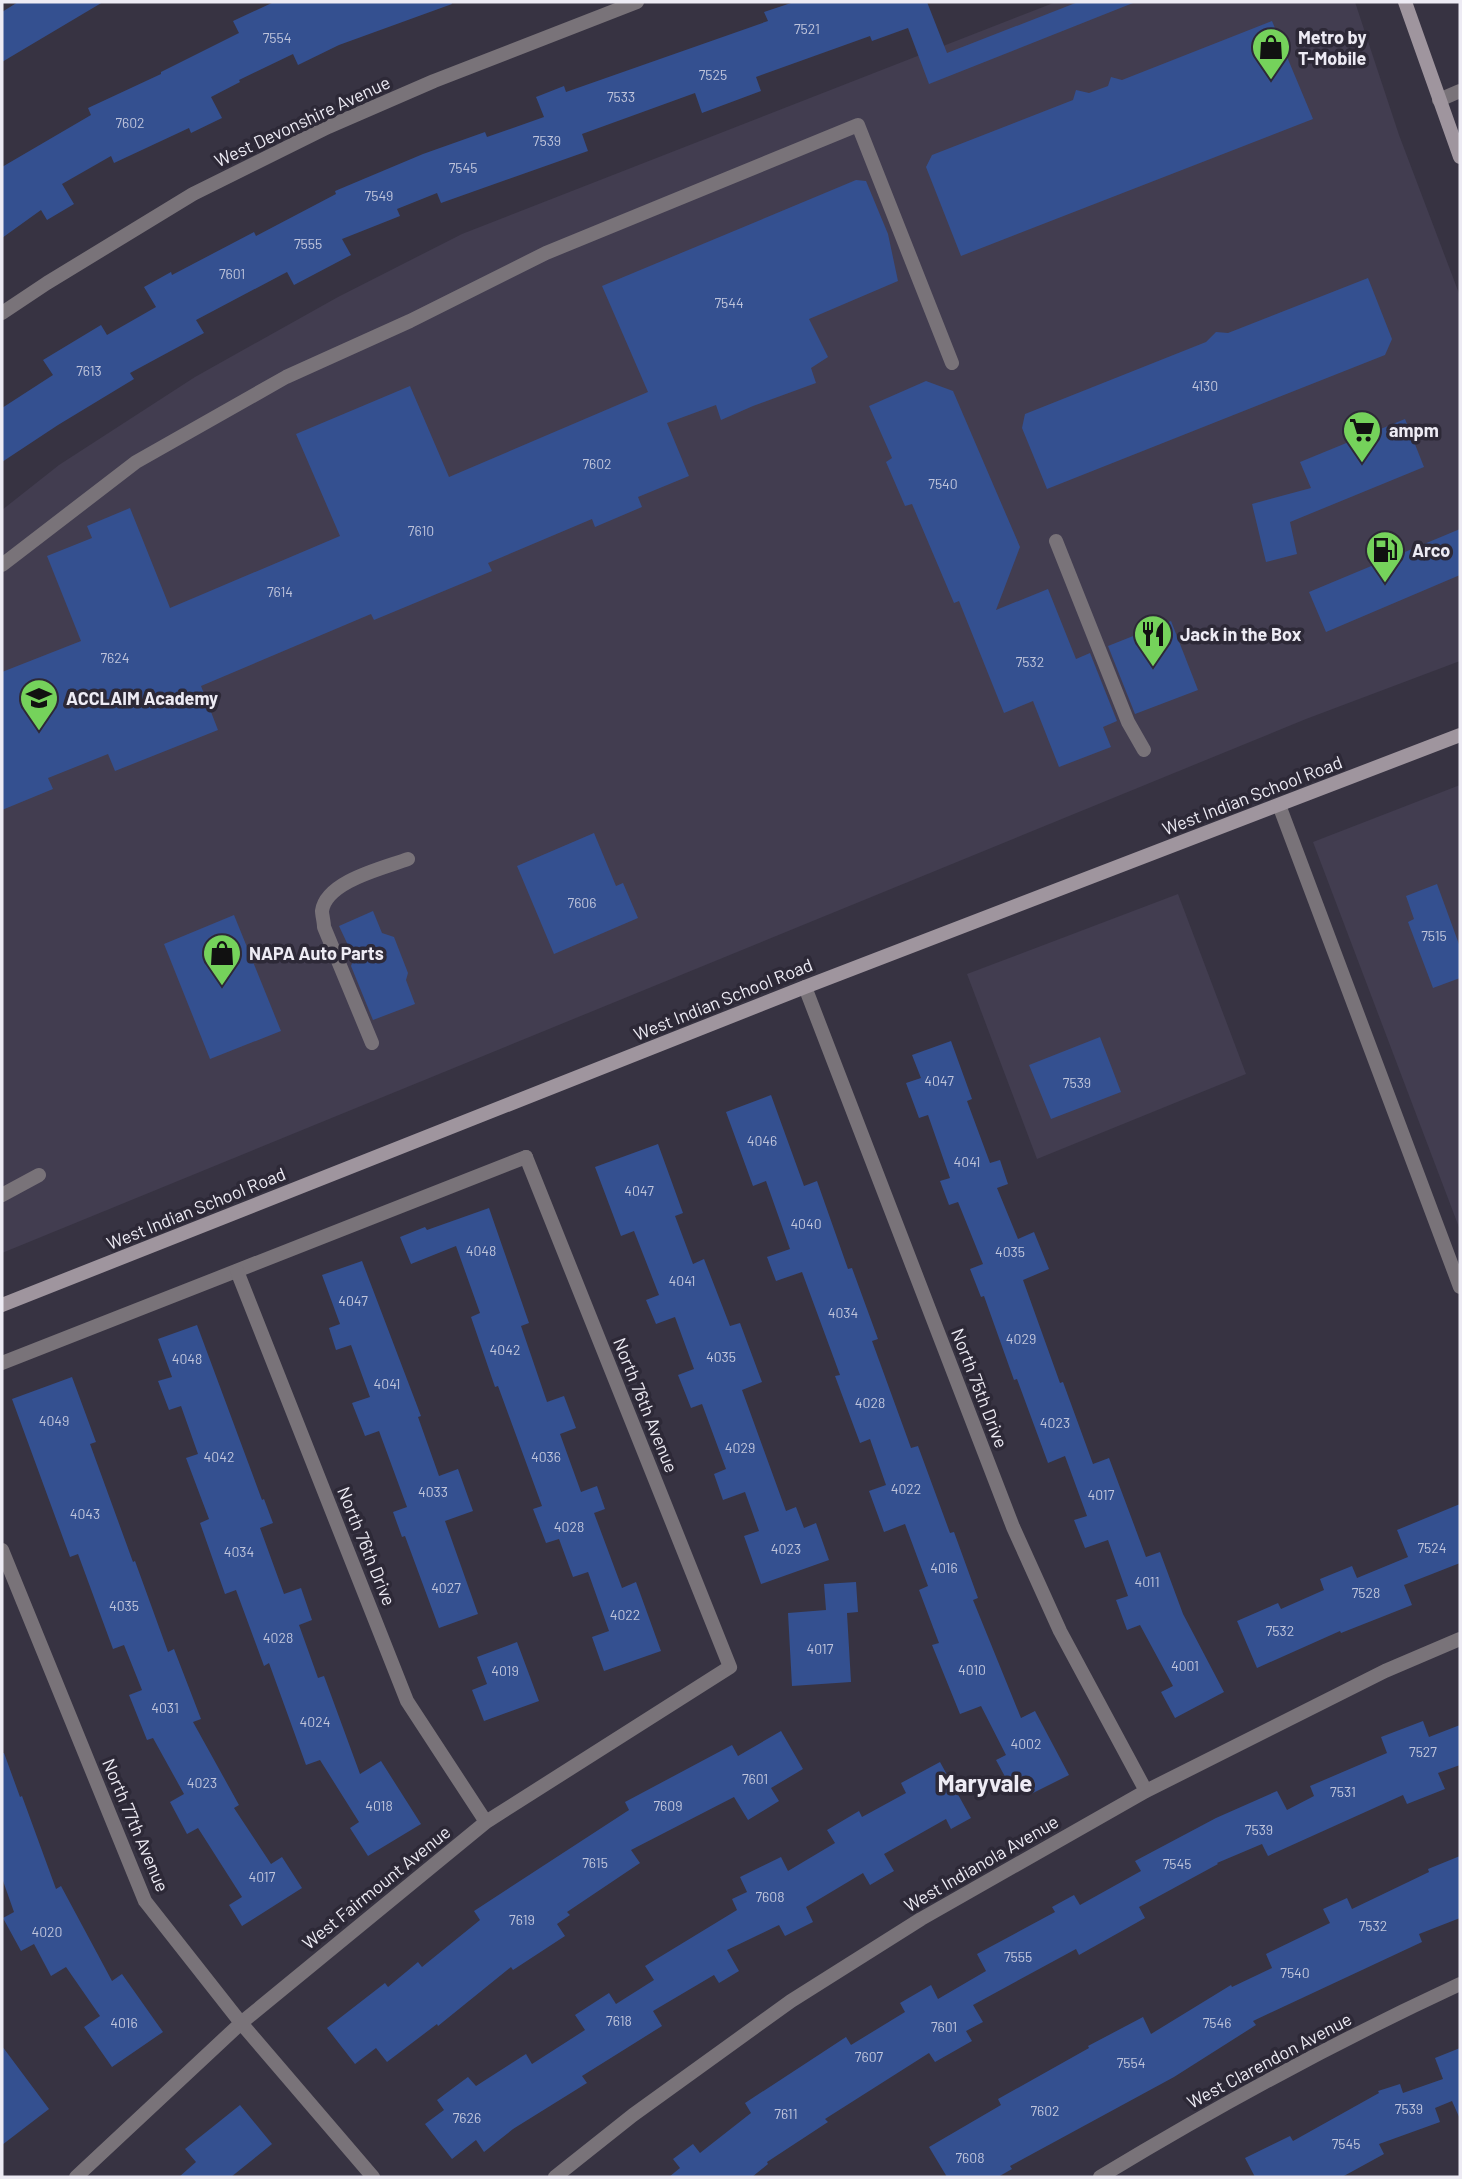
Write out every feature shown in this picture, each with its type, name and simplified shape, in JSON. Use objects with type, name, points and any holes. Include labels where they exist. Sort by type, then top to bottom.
[{"type":"main road","points":[[1405,2],[1460,158]]},
{"type":"main road","name":"West Indian School Road","points":[[2,1306],[805,987],[1460,735]]},
{"type":"street","name":"West Devonshire Avenue","points":[[2,313],[193,194],[304,139],[434,81],[638,2]]},
{"type":"street","points":[[1439,100],[1460,91]]},
{"type":"street","points":[[2,565],[136,462],[286,377],[410,321],[546,253],[858,125],[951,363]]},
{"type":"street","points":[[1056,541],[1128,722],[1144,750]]},
{"type":"street","points":[[1279,805],[1460,1287]]},
{"type":"street","points":[[372,1043],[324,927],[322,910],[328,895],[341,884],[408,859]]},
{"type":"street","name":"North 75th Drive","points":[[805,987],[1013,1527],[1060,1631],[1146,1791]]},
{"type":"street","name":"North 76th Avenue","points":[[237,1271],[526,1157],[730,1667]]},
{"type":"street","points":[[2,1195],[39,1175]]},
{"type":"street","points":[[2,1363],[237,1271]]},
{"type":"street","name":"North 76th Drive","points":[[237,1271],[407,1701],[486,1822]]},
{"type":"street","name":"North 77th Avenue","points":[[2,1550],[145,1901],[241,2022],[373,2177]]},
{"type":"street","name":"West Indianola Avenue","points":[[555,2177],[633,2115],[791,2001],[921,1919],[1146,1791],[1385,1671],[1460,1639]]},
{"type":"street","name":"West Fairmount Avenue","points":[[76,2177],[241,2022],[486,1822],[730,1667]]},
{"type":"street","name":"West Clarendon Avenue","points":[[1100,2177],[1307,2059],[1460,1984]]},
{"type":"shaded area","points":[[1056,2],[1355,2],[1399,135],[1460,296],[1460,661],[1306,719],[2,1253],[2,510],[59,465],[195,377],[338,297],[462,234]]},
{"type":"shaded area","points":[[1460,785],[1460,1230],[1313,842]]},
{"type":"shaded area","points":[[1178,894],[1246,1074],[1037,1159],[967,974]]},
{"type":"building","points":[[18,2],[103,2],[2,62],[2,12]]},
{"type":"building","points":[[274,2],[452,4],[339,45],[298,65],[293,54],[239,80],[240,82],[211,97],[222,118],[191,133],[189,128],[114,163],[111,156],[62,184],[74,204],[47,220],[41,210],[2,238],[2,167],[91,115],[88,108],[239,33],[233,21]]},
{"type":"building","points":[[794,2],[927,2],[947,53],[1078,2],[1133,3],[929,84],[908,28],[872,41],[870,36],[756,77],[761,91],[702,113],[695,93],[582,134],[588,151],[441,203],[437,193],[397,209],[400,216],[342,239],[351,255],[294,285],[287,272],[196,320],[204,333],[130,373],[134,379],[2,462],[2,408],[53,375],[43,360],[101,325],[107,335],[156,307],[144,287],[254,232],[256,236],[336,194],[335,191],[423,154],[485,132],[487,137],[544,117],[536,97],[564,86],[566,92],[768,21],[764,12]]},
{"type":"building","points":[[1272,21],[1313,119],[961,256],[926,167],[932,155],[1073,100],[1076,90],[1089,93],[1108,86],[1111,77],[1122,80]]},
{"type":"building","points":[[856,180],[866,181],[888,234],[898,281],[809,319],[828,357],[811,368],[816,383],[721,420],[716,405],[667,423],[689,476],[638,497],[642,507],[595,527],[592,519],[488,563],[492,571],[374,620],[371,614],[201,686],[218,730],[115,771],[108,754],[48,778],[53,789],[2,810],[2,672],[81,641],[47,556],[92,538],[87,526],[130,508],[170,608],[340,536],[296,434],[410,386],[449,477],[648,392],[602,286]]},
{"type":"building","points":[[1368,278],[1392,339],[1385,355],[1047,489],[1022,428],[1025,414],[1206,342],[1216,332],[1228,333]]},
{"type":"building","points":[[926,381],[953,391],[1020,547],[996,610],[1048,589],[1076,659],[1090,653],[1117,721],[1103,727],[1111,747],[1059,767],[1033,701],[1004,713],[959,601],[954,603],[912,504],[905,506],[886,462],[892,458],[869,406]]},
{"type":"building","name":"ampm","points":[[1405,419],[1424,467],[1290,522],[1297,554],[1266,562],[1252,504],[1311,488],[1300,462]]},
{"type":"building","name":"Arco","points":[[1460,529],[1460,575],[1326,632],[1309,592]]},
{"type":"building","name":"Jack in the Box","points":[[1171,621],[1198,690],[1135,714],[1108,646]]},
{"type":"building","points":[[594,833],[616,886],[623,883],[638,918],[554,954],[517,866]]},
{"type":"building","points":[[1437,884],[1460,947],[1460,978],[1433,988],[1408,922],[1414,919],[1406,896]]},
{"type":"building","points":[[373,911],[382,933],[394,937],[408,973],[406,980],[415,1004],[373,1020],[351,966],[354,958],[339,926]]},
{"type":"building","name":"NAPA Auto Parts","points":[[234,915],[281,1031],[210,1059],[164,944]]},
{"type":"building","points":[[1100,1037],[1121,1092],[1051,1119],[1029,1065]]},
{"type":"building","points":[[951,1041],[972,1099],[967,1101],[990,1163],[1000,1160],[1008,1184],[997,1188],[1018,1239],[1034,1232],[1049,1269],[1023,1280],[1093,1464],[1109,1458],[1146,1557],[1160,1552],[1183,1614],[1224,1692],[1175,1718],[1161,1692],[1173,1686],[1140,1625],[1127,1630],[1116,1600],[1128,1596],[1108,1540],[1085,1548],[1074,1520],[1087,1516],[1065,1456],[1048,1463],[984,1296],[981,1297],[970,1269],[983,1264],[958,1202],[949,1205],[940,1181],[950,1178],[928,1115],[919,1118],[906,1083],[921,1078],[912,1055]]},
{"type":"building","points":[[771,1095],[804,1186],[817,1181],[848,1269],[852,1268],[878,1339],[872,1341],[911,1448],[918,1446],[950,1533],[954,1532],[978,1598],[973,1600],[1021,1718],[1035,1711],[1069,1775],[1029,1795],[1021,1778],[1009,1784],[996,1760],[1006,1755],[981,1706],[960,1714],[932,1645],[939,1643],[919,1590],[928,1586],[905,1524],[884,1532],[869,1491],[886,1485],[870,1439],[860,1443],[835,1376],[840,1375],[802,1272],[776,1281],[767,1257],[790,1249],[766,1181],[753,1186],[726,1112]]},
{"type":"building","points":[[658,1144],[683,1213],[675,1216],[693,1264],[704,1259],[730,1326],[740,1323],[762,1382],[742,1390],[786,1511],[796,1507],[804,1528],[816,1523],[829,1560],[761,1584],[744,1536],[759,1531],[745,1492],[723,1500],[714,1474],[726,1469],[702,1404],[691,1408],[678,1375],[694,1369],[675,1317],[656,1324],[646,1300],[659,1295],[634,1231],[621,1236],[595,1167]]},
{"type":"building","points":[[489,1208],[529,1323],[521,1326],[547,1402],[564,1396],[576,1428],[560,1434],[581,1492],[597,1486],[605,1509],[594,1513],[622,1588],[636,1582],[661,1651],[604,1671],[592,1637],[609,1631],[588,1572],[573,1577],[559,1539],[546,1543],[533,1509],[542,1506],[498,1386],[495,1387],[471,1317],[480,1313],[456,1246],[411,1264],[400,1237]]},
{"type":"building","points":[[362,1261],[421,1416],[418,1417],[439,1476],[458,1469],[473,1511],[445,1521],[478,1614],[439,1628],[405,1536],[402,1537],[393,1512],[407,1507],[379,1431],[365,1436],[352,1403],[370,1397],[351,1345],[336,1350],[329,1328],[340,1324],[322,1275]]},
{"type":"building","points":[[197,1325],[273,1523],[260,1528],[284,1594],[301,1588],[312,1620],[299,1625],[318,1678],[324,1676],[360,1774],[381,1761],[421,1824],[368,1856],[350,1828],[359,1822],[320,1760],[306,1765],[269,1663],[264,1666],[236,1590],[225,1594],[200,1523],[209,1519],[186,1458],[198,1454],[181,1406],[169,1410],[158,1381],[172,1377],[158,1339]]},
{"type":"building","points":[[72,1377],[96,1442],[90,1444],[133,1562],[135,1561],[168,1652],[174,1649],[201,1719],[193,1722],[239,1805],[234,1808],[271,1864],[282,1857],[302,1888],[242,1926],[229,1905],[242,1897],[198,1828],[187,1834],[170,1802],[184,1794],[153,1738],[147,1740],[129,1695],[142,1690],[124,1645],[113,1649],[78,1554],[70,1557],[12,1399]]},
{"type":"building","points":[[1460,1504],[1460,1563],[1404,1585],[1412,1605],[1341,1633],[1340,1631],[1257,1668],[1237,1621],[1278,1603],[1281,1609],[1324,1590],[1320,1579],[1352,1566],[1357,1578],[1408,1557],[1397,1530]]},
{"type":"building","points":[[856,1582],[858,1612],[847,1613],[851,1682],[792,1686],[788,1613],[826,1610],[824,1584]]},
{"type":"building","points":[[517,1642],[539,1701],[484,1721],[472,1690],[487,1684],[477,1657]]},
{"type":"building","points":[[1423,1721],[1429,1737],[1460,1725],[1460,1765],[1438,1773],[1445,1789],[1407,1804],[1403,1795],[1268,1856],[1262,1844],[1217,1863],[1139,1907],[1145,1918],[1079,1955],[1076,1949],[973,2005],[983,2022],[966,2031],[972,2041],[935,2062],[929,2053],[825,2119],[828,2122],[767,2162],[768,2164],[752,2177],[669,2177],[680,2168],[673,2159],[693,2144],[700,2153],[751,2113],[745,2103],[846,2037],[851,2045],[905,2012],[900,2003],[931,1985],[938,1999],[986,1971],[977,1954],[1055,1912],[1052,1907],[1074,1895],[1080,1905],[1141,1871],[1135,1861],[1216,1818],[1277,1791],[1287,1810],[1314,1796],[1310,1786],[1387,1753],[1381,1737]]},
{"type":"building","points":[[781,1731],[803,1769],[771,1788],[779,1801],[748,1820],[734,1797],[631,1850],[640,1863],[567,1912],[570,1915],[557,1924],[565,1936],[513,1970],[511,1967],[438,2026],[437,2024],[387,2062],[376,2048],[355,2064],[327,2028],[385,1983],[388,1987],[418,1962],[422,1967],[480,1920],[474,1911],[629,1810],[625,1802],[732,1745],[738,1756]]},
{"type":"building","points":[[2,1753],[20,1797],[22,1796],[56,1889],[61,1886],[112,1981],[122,1974],[163,2032],[112,2067],[84,2027],[100,2016],[66,1967],[51,1976],[34,1944],[21,1951],[3,1918],[14,1912],[2,1878]]},
{"type":"building","points":[[940,1762],[971,1818],[951,1829],[946,1819],[884,1854],[894,1871],[870,1885],[863,1873],[806,1907],[813,1922],[785,1936],[779,1925],[727,1950],[739,1971],[719,1983],[714,1975],[653,2011],[662,2026],[582,2076],[587,2083],[513,2129],[484,2152],[476,2140],[452,2159],[425,2124],[444,2110],[437,2100],[468,2077],[476,2086],[526,2054],[532,2064],[585,2030],[575,2015],[609,1993],[616,2004],[654,1980],[645,1966],[737,1910],[732,1899],[747,1892],[740,1877],[781,1857],[788,1871],[835,1843],[827,1830],[859,1811],[862,1817],[906,1793],[901,1783]]},
{"type":"building","points":[[1460,1856],[1460,1918],[1419,1934],[1422,1942],[1253,2021],[1256,2025],[1174,2077],[1010,2166],[1012,2169],[998,2177],[947,2177],[929,2147],[1001,2105],[998,2099],[1143,2017],[1151,2034],[1231,1985],[1232,1987],[1272,1968],[1266,1954],[1330,1923],[1323,1909],[1347,1898],[1352,1909],[1429,1872],[1428,1869]]},
{"type":"building","points":[[2,2046],[49,2109],[2,2145]]},
{"type":"building","points":[[1460,2048],[1460,2119],[1452,2101],[1435,2108],[1440,2122],[1379,2144],[1384,2154],[1342,2177],[1255,2177],[1245,2158],[1290,2136],[1293,2141],[1379,2093],[1378,2091],[1400,2084],[1403,2093],[1443,2079],[1435,2058]]},
{"type":"building","points":[[240,2105],[272,2144],[231,2177],[179,2177],[196,2162],[185,2149]]},
{"type":"place","name":"Metro by T-Mobile","points":[[1271,81]]},
{"type":"place","name":"ampm","points":[[1362,464]]},
{"type":"place","name":"Arco","points":[[1385,584]]},
{"type":"place","name":"Jack in the Box","points":[[1153,668]]},
{"type":"place","name":"ACCLAIM Academy","points":[[39,732]]},
{"type":"place","name":"NAPA Auto Parts","points":[[222,987]]},
{"type":"district","name":"Maryvale","points":[[985,1782]]}]
